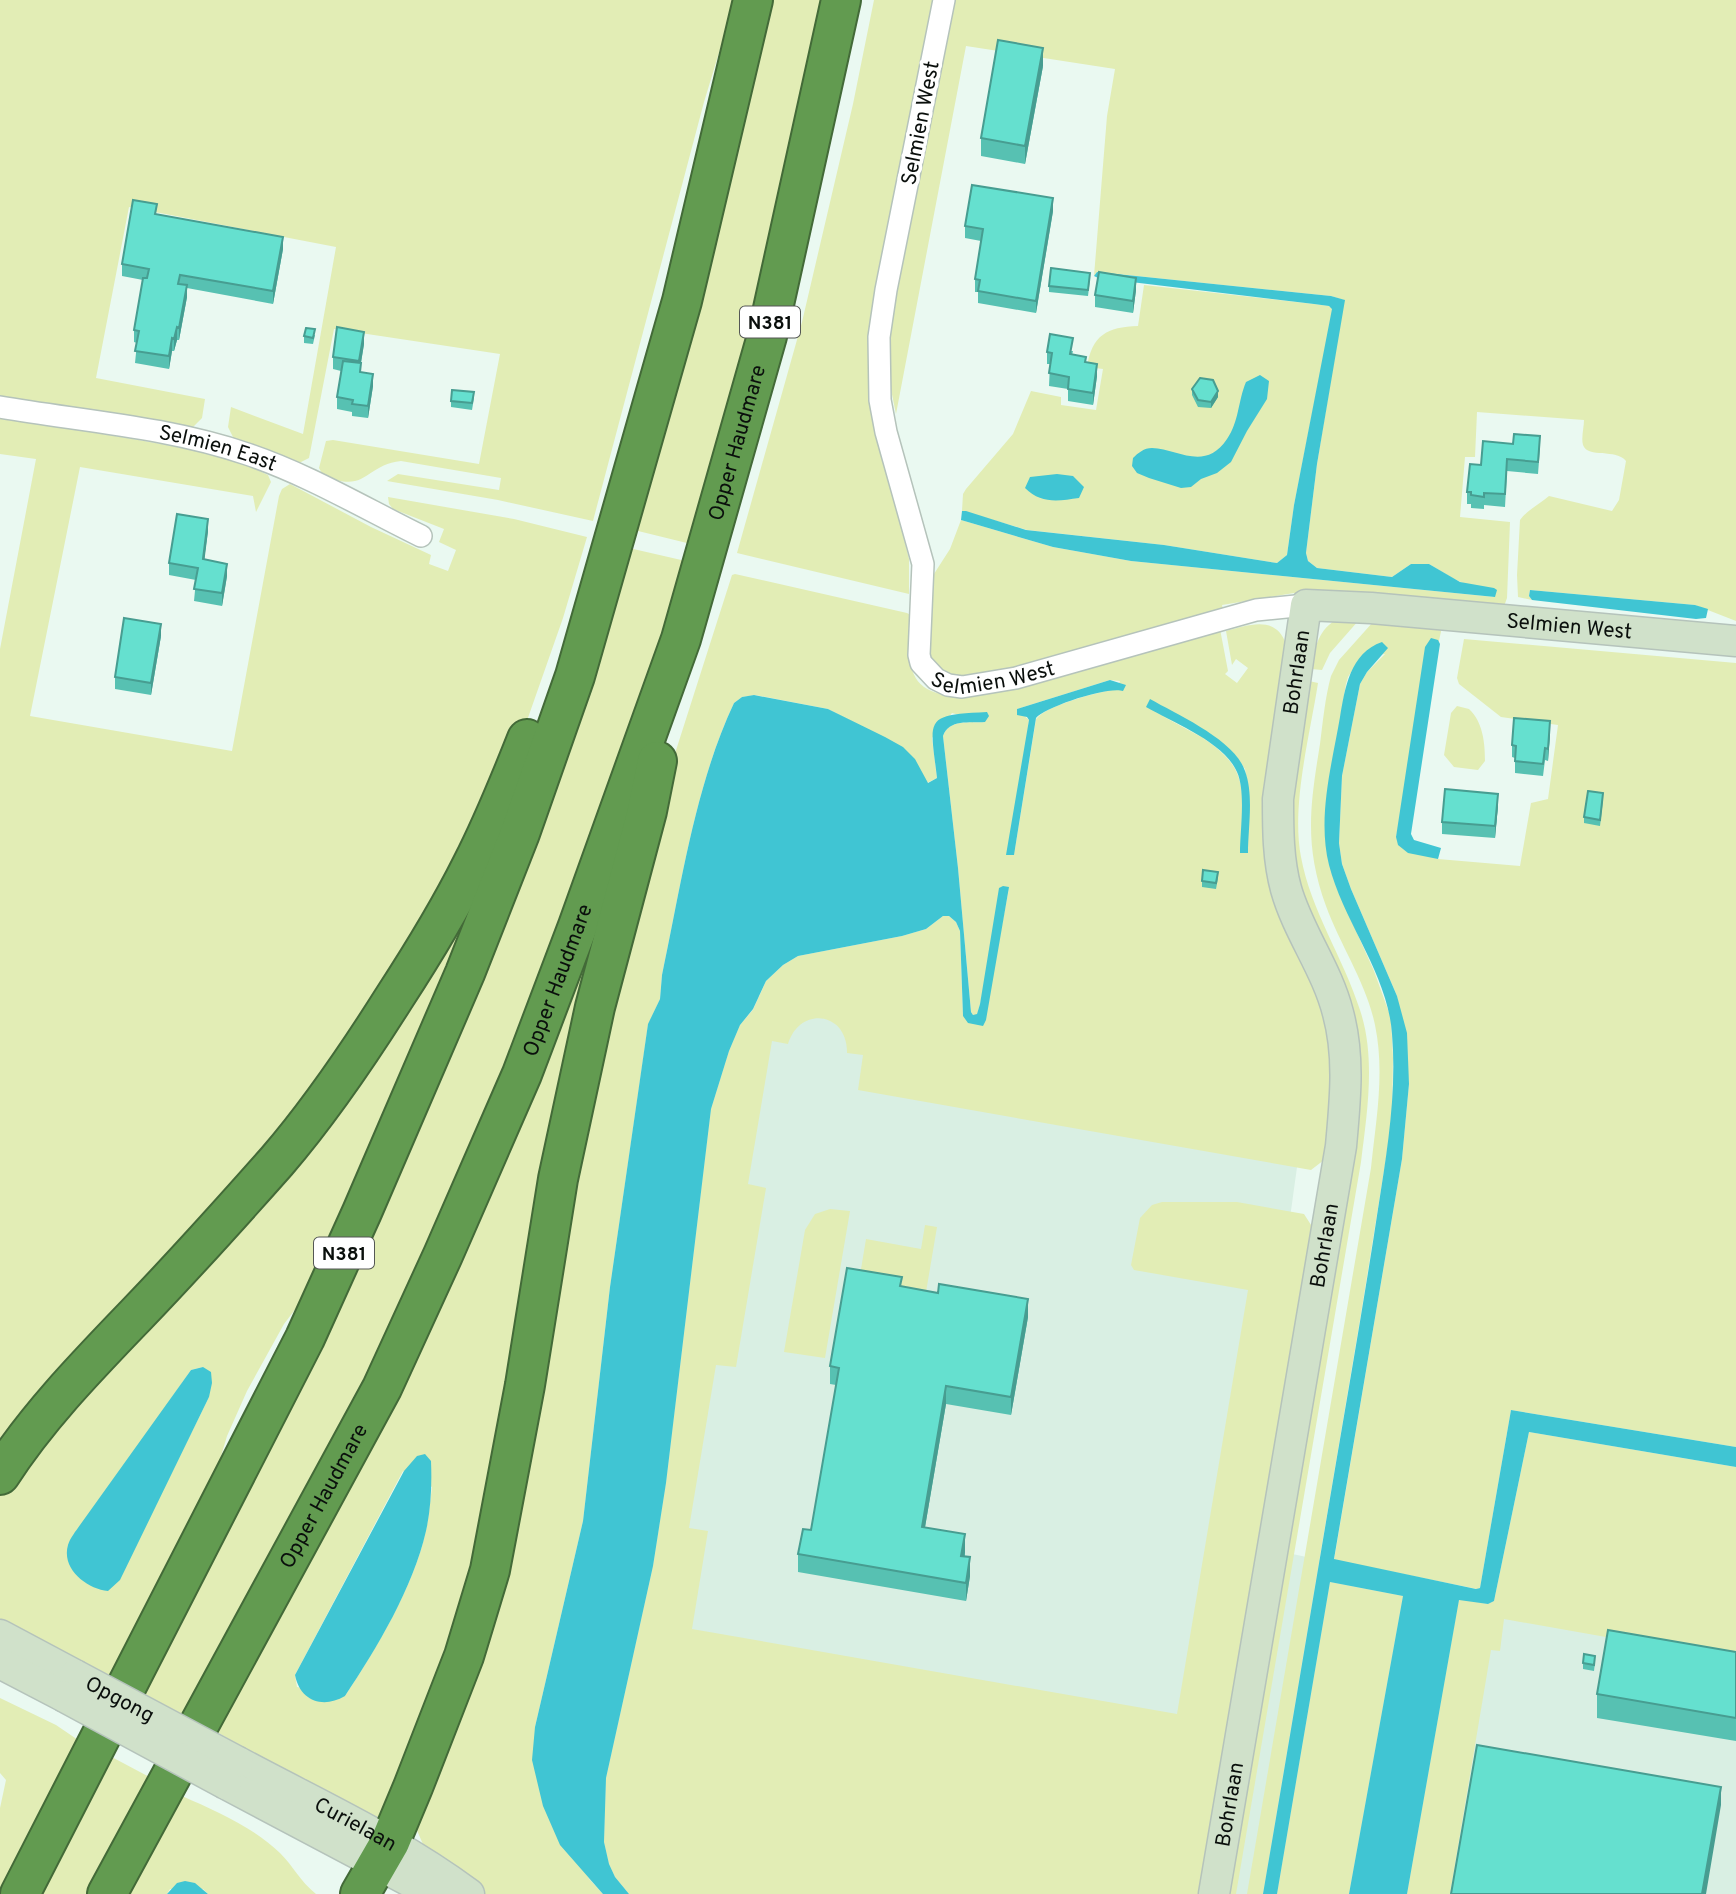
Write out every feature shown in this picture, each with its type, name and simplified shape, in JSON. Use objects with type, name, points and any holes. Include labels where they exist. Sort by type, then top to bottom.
[{"type":"highway","name":"N381","points":[[20,1894],[305,1338],[465,973],[520,833],[575,676],[682,301],[753,0]]},
{"type":"highway","name":"Opper Haudmare","points":[[107,1894],[382,1388],[522,1074],[681,639],[767,335],[841,0]]},
{"type":"highway","name":"N381","points":[[0,1475],[90,1363],[204,1244],[278,1159],[362,1049],[425,950],[471,866],[495,817],[534,722],[603,583]]},
{"type":"highway","name":"N381","points":[[376,1867],[464,1656],[490,1570],[525,1385],[558,1179],[595,1007],[648,811],[681,639]]},
{"type":"main road","name":"Selmien West","points":[[1306,605],[1371,608],[1736,641]]},
{"type":"main road","name":"Bohrlaan","points":[[1214,1894],[1339,1158],[1345,1100],[1346,1070],[1338,1012],[1286,890],[1278,829],[1278,799],[1306,605]]},
{"type":"main road","name":"Opgong","points":[[0,1635],[69,1686],[232,1773]]},
{"type":"main road","name":"Opgong","points":[[0,1663],[69,1686]]},
{"type":"main road","name":"Curielaan","points":[[232,1773],[376,1867],[434,1894]]},
{"type":"main road","name":"Curielaan","points":[[376,1867],[423,1862],[469,1894]]},
{"type":"street","name":"Selmien West","points":[[944,0],[879,337],[880,400],[886,432],[923,564],[918,639],[922,663],[936,679],[948,685],[962,687],[1016,678],[1256,610],[1306,605]]},
{"type":"street","name":"Selmien East","points":[[0,407],[159,432],[244,453],[281,466],[421,536]]},
{"type":"shaded area","points":[[725,992],[1310,1073],[1245,1544],[1736,1644],[1736,1894],[570,1894]]},
{"type":"green space","points":[[0,0],[735,0],[704,102],[593,521],[498,500],[387,481],[398,474],[499,490],[501,478],[401,461],[349,482],[323,475],[319,468],[326,441],[333,440],[479,464],[500,354],[334,329],[309,458],[299,463],[234,439],[228,427],[231,407],[303,434],[336,247],[129,207],[96,378],[205,399],[202,418],[192,428],[0,400]]},
{"type":"green space","points":[[770,0],[830,0],[768,275],[695,545],[634,530]]},
{"type":"green space","points":[[874,0],[936,0],[883,273],[872,311],[869,383],[875,420],[909,559],[909,594],[737,553],[802,322],[853,104]]},
{"type":"green space","points":[[955,0],[1736,0],[1736,621],[1695,605],[1530,590],[1529,596],[1532,600],[1518,597],[1520,520],[1549,496],[1612,511],[1619,500],[1626,461],[1616,455],[1590,452],[1586,449],[1582,442],[1584,420],[1477,412],[1475,457],[1465,457],[1460,517],[1510,522],[1507,598],[1503,609],[1361,598],[1360,592],[1294,593],[1222,605],[1223,609],[1051,661],[956,678],[935,670],[928,653],[932,577],[950,549],[961,520],[1053,547],[1131,561],[1495,597],[1454,579],[1429,564],[1411,564],[1392,577],[1317,568],[1308,561],[1306,553],[1317,464],[1344,300],[1331,296],[1097,272],[1094,276],[1107,116],[1115,69],[966,46],[896,414],[887,370],[895,296]]},
{"type":"green space","points":[[1144,285],[1314,304],[1333,309],[1294,505],[1287,555],[1277,563],[1164,545],[1027,530],[962,511],[963,494],[1013,434],[1031,391],[1061,397],[1061,405],[1096,410],[1103,369],[1087,367],[1089,356],[1097,340],[1103,335],[1118,328],[1138,326]]},
{"type":"green space","points":[[0,417],[202,452],[252,468],[268,475],[271,482],[256,512],[253,496],[80,467],[30,716],[232,751],[279,496],[282,489],[290,484],[431,555],[429,564],[448,571],[456,550],[439,542],[444,529],[393,509],[388,497],[514,519],[587,537],[563,618],[523,732],[367,1027],[0,1464],[0,649],[36,459],[0,454]]},
{"type":"green space","points":[[629,548],[690,562],[506,1069],[367,1380],[188,1718],[139,1692]]},
{"type":"green space","points":[[732,575],[907,613],[912,616],[910,657],[917,679],[937,693],[954,696],[1220,629],[1228,671],[1225,674],[1237,683],[1248,668],[1236,659],[1232,665],[1226,631],[1261,624],[1276,629],[1286,644],[1271,774],[1332,1055],[1331,1117],[1324,1160],[1311,1170],[858,1090],[863,1055],[847,1053],[845,1039],[840,1029],[832,1022],[812,1019],[802,1023],[788,1044],[772,1041],[748,1184],[766,1188],[736,1367],[716,1365],[689,1528],[708,1531],[692,1629],[1177,1714],[1248,1290],[1134,1270],[1131,1265],[1140,1218],[1152,1205],[1162,1202],[1237,1202],[1304,1214],[1313,1228],[1199,1894],[629,1894],[615,1877],[609,1864],[604,1842],[606,1778],[653,1566],[666,1483],[711,1109],[729,1051],[740,1025],[753,1010],[766,981],[783,965],[798,956],[926,929],[943,916],[949,916],[956,922],[960,931],[963,1016],[983,1025],[1009,888],[977,1015],[973,1015],[943,736],[955,724],[985,722],[952,713],[932,738],[937,778],[927,783],[853,722],[828,709],[755,695],[742,697],[734,703],[709,768],[683,872],[662,975],[660,999],[648,1025],[610,1287],[583,1521],[535,1727],[589,1879],[603,1894],[481,1894],[425,1849],[416,1828],[553,1267],[671,766]],"holes":[[[1110,680],[1120,681],[1117,689],[1061,704],[1036,719],[1014,855],[1029,720],[1017,709]],[[1201,737],[1236,756],[1245,769],[1248,787],[1248,853],[1243,801],[1237,773],[1231,762]]]},
{"type":"green space","points":[[1339,618],[1359,620],[1330,653],[1322,670],[1311,669],[1322,633]]},
{"type":"green space","points":[[1373,622],[1442,627],[1396,837],[1438,859],[1520,866],[1531,803],[1548,799],[1558,725],[1501,717],[1459,684],[1457,678],[1464,639],[1736,663],[1736,1447],[1511,1410],[1480,1588],[1334,1560],[1402,1159],[1409,1084],[1397,996],[1351,889],[1342,864],[1339,843],[1342,776],[1360,684],[1367,672],[1385,654],[1361,657],[1346,684],[1327,800],[1326,842],[1336,886],[1374,971],[1391,1018],[1392,1121],[1263,1894],[1247,1894],[1371,1168],[1377,1114],[1379,1061],[1375,1025],[1366,994],[1326,906],[1314,864],[1311,825],[1331,676],[1339,660]]},
{"type":"green space","points":[[1309,681],[1318,683],[1300,793],[1298,815],[1301,857],[1312,896],[1353,990],[1365,1028],[1369,1066],[1368,1105],[1361,1162],[1236,1894],[1226,1894],[1352,1157],[1289,827]]},
{"type":"green space","points":[[1457,706],[1469,709],[1480,726],[1485,761],[1478,770],[1454,767],[1444,755],[1451,713]]},
{"type":"green space","points":[[630,824],[482,1568],[382,1820],[371,1823],[217,1732],[397,1391]],"holes":[[[403,1471],[432,1487],[421,1551],[404,1594],[345,1696],[297,1687],[295,1675]]]},
{"type":"green space","points":[[508,825],[316,1282],[284,1324],[247,1391],[227,1436],[211,1490],[114,1678],[0,1621],[0,1492],[210,1250]],"holes":[[[203,1367],[209,1397],[167,1482],[168,1403],[191,1370]]]},
{"type":"green space","points":[[830,1209],[850,1211],[825,1358],[784,1352],[805,1230],[815,1214]]},
{"type":"green space","points":[[925,1225],[937,1227],[925,1298],[858,1287],[866,1239],[921,1249]]},
{"type":"green space","points":[[1529,1432],[1736,1467],[1736,1660],[1504,1619],[1500,1651],[1491,1650],[1450,1894],[1407,1894],[1459,1599],[1488,1604],[1494,1601]]},
{"type":"green space","points":[[1330,1582],[1403,1596],[1349,1894],[1277,1894]]},
{"type":"green space","points":[[0,1698],[56,1725],[81,1742],[2,1894],[0,1808],[6,1780],[0,1773]]},
{"type":"green space","points":[[108,1755],[155,1780],[93,1894],[35,1894]]},
{"type":"green space","points":[[182,1796],[258,1835],[280,1853],[316,1894],[208,1894],[203,1889],[170,1889],[167,1894],[126,1894]]},
{"type":"water","points":[[1097,272],[1331,296],[1345,300],[1317,464],[1306,553],[1308,561],[1317,568],[1392,577],[1411,564],[1429,564],[1460,582],[1494,588],[1497,590],[1495,597],[1131,561],[1053,547],[961,520],[962,511],[966,511],[1026,530],[1164,545],[1277,563],[1287,555],[1294,505],[1332,309],[1314,304],[1098,278],[1094,276]]},
{"type":"water","points":[[1260,375],[1269,381],[1267,399],[1231,462],[1191,487],[1181,488],[1137,473],[1132,466],[1133,458],[1146,449],[1162,449],[1200,457],[1219,449],[1234,426],[1246,382]]},
{"type":"water","points":[[1057,474],[1073,476],[1084,487],[1079,498],[1044,499],[1025,488],[1030,477]]},
{"type":"water","points":[[1530,590],[1695,605],[1708,609],[1706,618],[1696,619],[1532,600],[1529,596]]},
{"type":"water","points":[[1431,638],[1438,640],[1440,644],[1411,834],[1414,840],[1441,848],[1438,859],[1408,853],[1398,845],[1396,837],[1425,647]]},
{"type":"water","points":[[1382,642],[1388,648],[1360,684],[1342,776],[1339,843],[1342,864],[1351,889],[1397,996],[1407,1033],[1409,1084],[1402,1159],[1334,1559],[1480,1588],[1511,1410],[1736,1447],[1736,1467],[1529,1432],[1494,1601],[1488,1604],[1459,1600],[1407,1894],[1349,1894],[1403,1596],[1330,1582],[1277,1894],[1263,1894],[1362,1309],[1390,1122],[1393,1056],[1389,1012],[1383,990],[1336,886],[1329,865],[1325,828],[1330,772],[1347,683],[1363,654]]},
{"type":"water","points":[[1110,680],[1126,685],[1123,691],[1115,690],[1077,698],[1051,708],[1036,718],[1014,855],[1006,855],[1029,720],[1017,715],[1017,709]]},
{"type":"water","points":[[754,695],[828,709],[885,737],[903,747],[915,759],[928,783],[937,778],[933,743],[935,724],[941,718],[951,715],[987,712],[989,716],[985,722],[955,724],[943,736],[973,1015],[977,1014],[980,1004],[999,888],[1009,887],[983,1026],[968,1023],[963,1016],[960,931],[956,922],[949,916],[943,916],[926,929],[798,956],[783,965],[766,981],[753,1009],[740,1025],[729,1051],[711,1109],[666,1483],[653,1566],[606,1778],[604,1842],[615,1877],[629,1894],[603,1894],[560,1845],[543,1806],[532,1760],[535,1727],[583,1521],[610,1287],[648,1024],[660,999],[662,975],[683,872],[709,768],[734,703],[742,697]]},
{"type":"water","points":[[1150,699],[1204,729],[1230,749],[1239,760],[1248,780],[1249,790],[1248,853],[1240,853],[1241,790],[1240,780],[1231,761],[1210,742],[1146,707]]},
{"type":"water","points":[[203,1367],[211,1372],[209,1397],[120,1580],[108,1591],[84,1582],[68,1562],[70,1540],[191,1370]]},
{"type":"water","points":[[425,1454],[431,1461],[429,1514],[420,1552],[403,1596],[345,1696],[329,1702],[314,1700],[302,1691],[295,1675],[404,1471],[417,1456]]},
{"type":"water","points":[[177,1883],[195,1883],[208,1894],[167,1894]]},
{"type":"building","points":[[998,40],[1043,48],[1025,146],[981,138]]},
{"type":"building","points":[[972,185],[1053,198],[1036,301],[978,291],[980,280],[975,279],[983,229],[965,226]]},
{"type":"building","points":[[133,200],[157,204],[155,214],[283,237],[273,291],[180,275],[178,284],[187,285],[179,328],[177,327],[174,339],[172,338],[169,356],[135,351],[139,331],[134,330],[143,278],[147,278],[149,269],[122,264]]},
{"type":"building","points":[[1051,268],[1090,273],[1088,290],[1049,286]]},
{"type":"building","points":[[1099,272],[1136,278],[1133,301],[1095,295]]},
{"type":"building","points":[[337,327],[364,332],[359,361],[333,357]]},
{"type":"building","points":[[306,328],[315,329],[313,338],[304,336]]},
{"type":"building","points":[[1050,334],[1073,338],[1070,354],[1086,357],[1085,362],[1097,364],[1093,393],[1068,389],[1069,377],[1049,373],[1052,353],[1047,352]]},
{"type":"building","points":[[343,361],[361,363],[360,372],[373,374],[368,406],[352,404],[353,400],[337,397]]},
{"type":"building","points":[[1200,378],[1213,380],[1218,391],[1211,402],[1198,400],[1192,389]]},
{"type":"building","points":[[452,390],[474,392],[472,403],[451,401]]},
{"type":"building","points":[[1514,434],[1540,436],[1538,462],[1507,459],[1505,494],[1484,493],[1484,497],[1467,492],[1470,464],[1481,465],[1483,441],[1513,444]]},
{"type":"building","points":[[177,514],[208,519],[203,559],[227,564],[222,593],[194,589],[198,568],[169,563]]},
{"type":"building","points":[[124,618],[161,624],[151,683],[115,677]]},
{"type":"building","points":[[1514,718],[1550,721],[1548,749],[1545,748],[1543,764],[1515,761],[1516,746],[1512,745]]},
{"type":"building","points":[[1445,789],[1498,794],[1495,826],[1442,822]]},
{"type":"building","points":[[1588,791],[1603,793],[1600,820],[1584,817]]},
{"type":"building","points":[[1203,870],[1218,872],[1216,883],[1202,881]]},
{"type":"building","points":[[847,1268],[902,1277],[900,1286],[938,1293],[939,1284],[1028,1299],[1011,1397],[946,1386],[922,1527],[965,1534],[961,1556],[970,1557],[966,1583],[798,1554],[803,1529],[811,1530],[839,1368],[830,1366]]},
{"type":"building","points":[[1608,1630],[1736,1652],[1736,1718],[1597,1694]]},
{"type":"building","points":[[1584,1654],[1595,1656],[1594,1665],[1583,1663]]},
{"type":"building","points":[[1477,1745],[1721,1787],[1702,1894],[1451,1894]]}]
